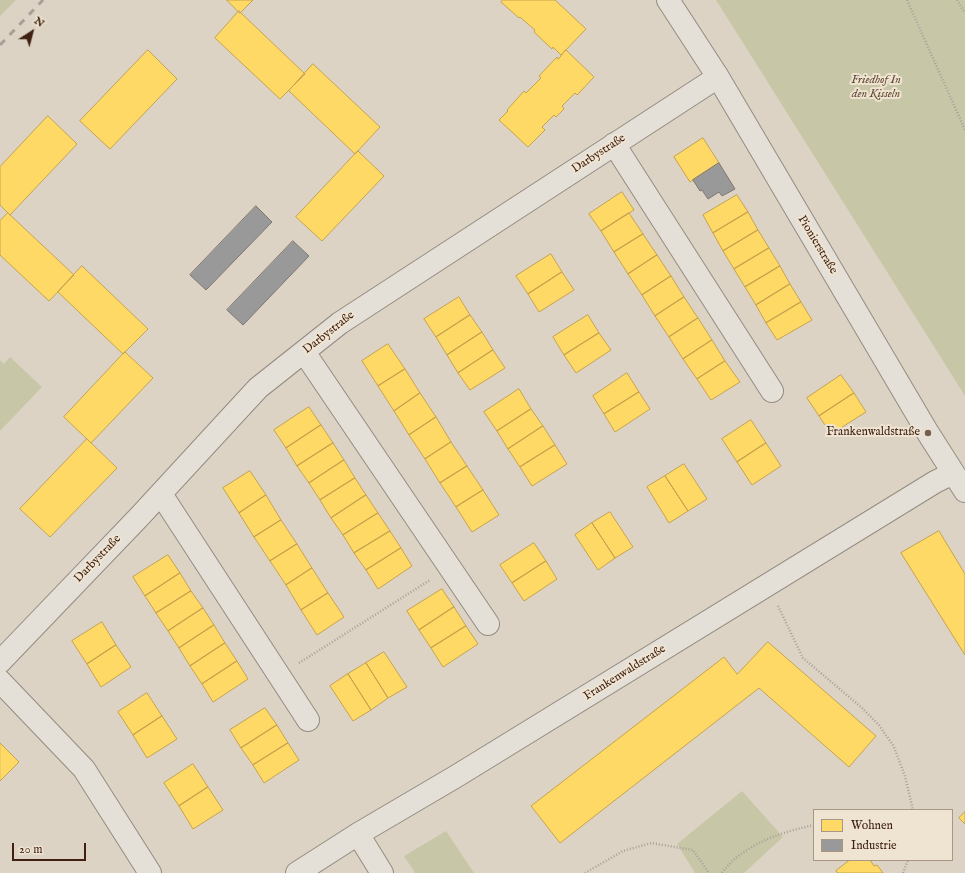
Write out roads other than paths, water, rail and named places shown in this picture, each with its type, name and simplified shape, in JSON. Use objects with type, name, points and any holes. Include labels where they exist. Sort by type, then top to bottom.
[{"type":"street","name":"Pionierstraße","points":[[668,0],[718,77],[924,427],[965,491]]},
{"type":"street","name":"Darbystraße","points":[[0,662],[161,494],[258,388],[340,322],[718,77]]},
{"type":"street","points":[[614,144],[772,391]]},
{"type":"street","points":[[304,352],[488,624]]},
{"type":"street","name":"Frankenwaldstraße","points":[[297,873],[358,834],[455,777],[929,486],[953,473]]},
{"type":"street","points":[[161,494],[308,720]]},
{"type":"street","points":[[0,681],[84,769],[150,873]]},
{"type":"street","points":[[358,834],[382,873]]},
{"type":"railway","points":[[0,45],[43,0]]},
{"type":"place","name":"Frankenwaldstraße","points":[[928,433]]},
{"type":"park label","name":"Friedhof In den Kisseln","points":[[876,88]]}]
